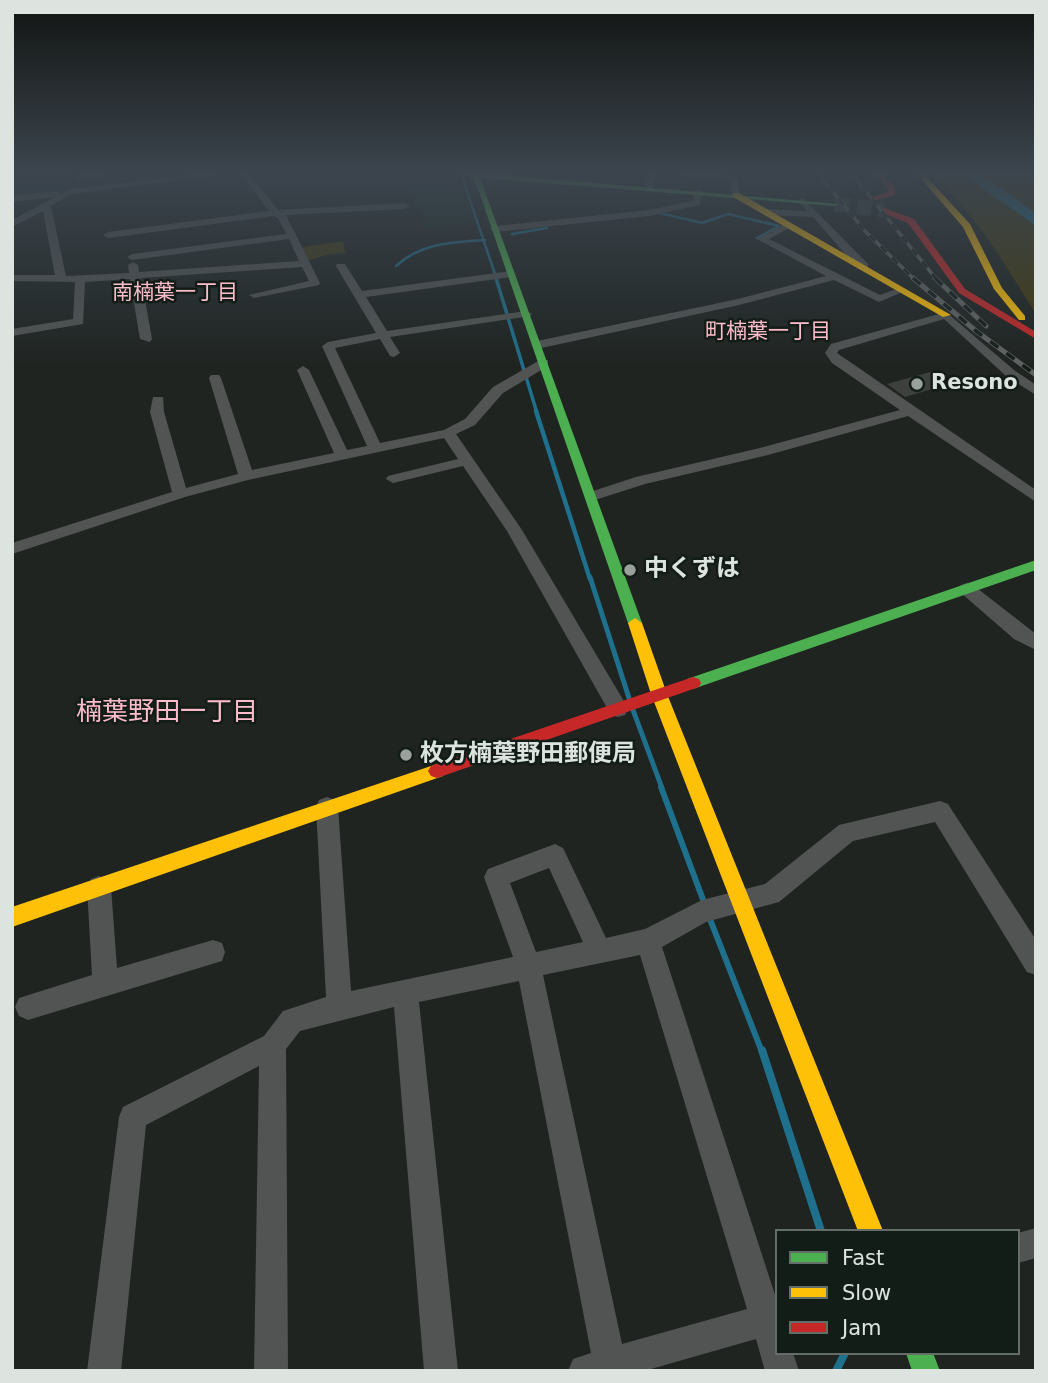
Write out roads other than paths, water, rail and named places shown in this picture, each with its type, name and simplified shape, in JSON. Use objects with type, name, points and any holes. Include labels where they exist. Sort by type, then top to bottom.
[{"type":"street","points":[[53,239],[61,278]]},
{"type":"street","points":[[130,239],[146,339]]},
{"type":"street","points":[[132,257],[216,239]]},
{"type":"street","points":[[254,295],[315,283],[293,239]]},
{"type":"street","points":[[499,239],[592,496],[659,694],[870,1229]]},
{"type":"street","points":[[763,239],[806,264],[836,276],[879,299],[902,290]]},
{"type":"street","points":[[812,239],[946,315],[1010,373],[1036,391]]},
{"type":"street","points":[[840,239],[864,265],[862,267]]},
{"type":"street","points":[[924,239],[962,292],[1036,335]]},
{"type":"street","points":[[973,239],[998,289],[1036,335]]},
{"type":"street","points":[[12,278],[80,279],[305,264]]},
{"type":"street","points":[[341,266],[394,353]]},
{"type":"street","points":[[359,295],[512,274]]},
{"type":"street","points":[[537,345],[740,302],[836,276]]},
{"type":"street","points":[[12,333],[79,322],[80,279]]},
{"type":"street","points":[[956,283],[983,292],[998,289]]},
{"type":"street","points":[[342,454],[328,346],[431,326],[526,314]]},
{"type":"street","points":[[946,315],[835,347],[831,353],[836,360],[1036,497]]},
{"type":"street","points":[[12,549],[180,494],[246,476],[447,433],[470,422],[498,390],[544,363]]},
{"type":"street","points":[[303,370],[334,399],[374,447]]},
{"type":"street","points":[[215,378],[246,476]]},
{"type":"street","points":[[158,400],[157,412],[180,494]]},
{"type":"street","points":[[592,496],[641,480],[763,452],[909,411]]},
{"type":"street","points":[[447,433],[514,530],[618,709]]},
{"type":"street","points":[[393,479],[467,461]]},
{"type":"street","points":[[12,917],[1036,565]]},
{"type":"street","points":[[967,589],[1020,634],[1036,642]]},
{"type":"street","points":[[327,807],[339,1006]]},
{"type":"street","points":[[104,1371],[133,1117],[273,1045],[292,1020],[339,1006],[648,941],[702,912],[771,894],[847,832],[940,811],[1036,963]]},
{"type":"street","points":[[599,951],[555,855],[496,877],[529,966],[602,1368],[771,1318]]},
{"type":"street","points":[[99,887],[105,984]]},
{"type":"street","points":[[648,941],[775,1337]]},
{"type":"street","points":[[28,1007],[213,952]]},
{"type":"street","points":[[405,992],[441,1371]]},
{"type":"street","points":[[271,1371],[273,1045]]},
{"type":"waterway","points":[[396,266],[427,248],[483,240]]},
{"type":"waterway","points":[[483,240],[497,280]]},
{"type":"waterway","points":[[496,278],[537,413]]},
{"type":"waterway","points":[[536,411],[590,579]]},
{"type":"waterway","points":[[590,577],[629,698]]},
{"type":"waterway","points":[[633,710],[662,788]]},
{"type":"waterway","points":[[661,787],[705,905]]},
{"type":"waterway","points":[[708,914],[762,1052]]},
{"type":"waterway","points":[[762,1050],[820,1229]]},
{"type":"waterway","points":[[836,1371],[844,1355]]},
{"type":"railway","points":[[873,239],[915,280]]},
{"type":"railway","points":[[904,239],[937,280]]},
{"type":"railway","points":[[913,278],[976,331],[1036,375]]},
{"type":"railway","points":[[937,280],[986,326]]},
{"type":"place","name":"Resono","points":[[917,384]]},
{"type":"place","name":"中くずは","points":[[630,570]]},
{"type":"place","name":"枚方楠葉野田郵便局","points":[[406,755]]},
{"type":"district","name":"南楠葉一丁目","points":[[175,294]]},
{"type":"district","name":"町楠葉一丁目","points":[[768,333]]},
{"type":"district","name":"楠葉野田一丁目","points":[[167,713]]}]
